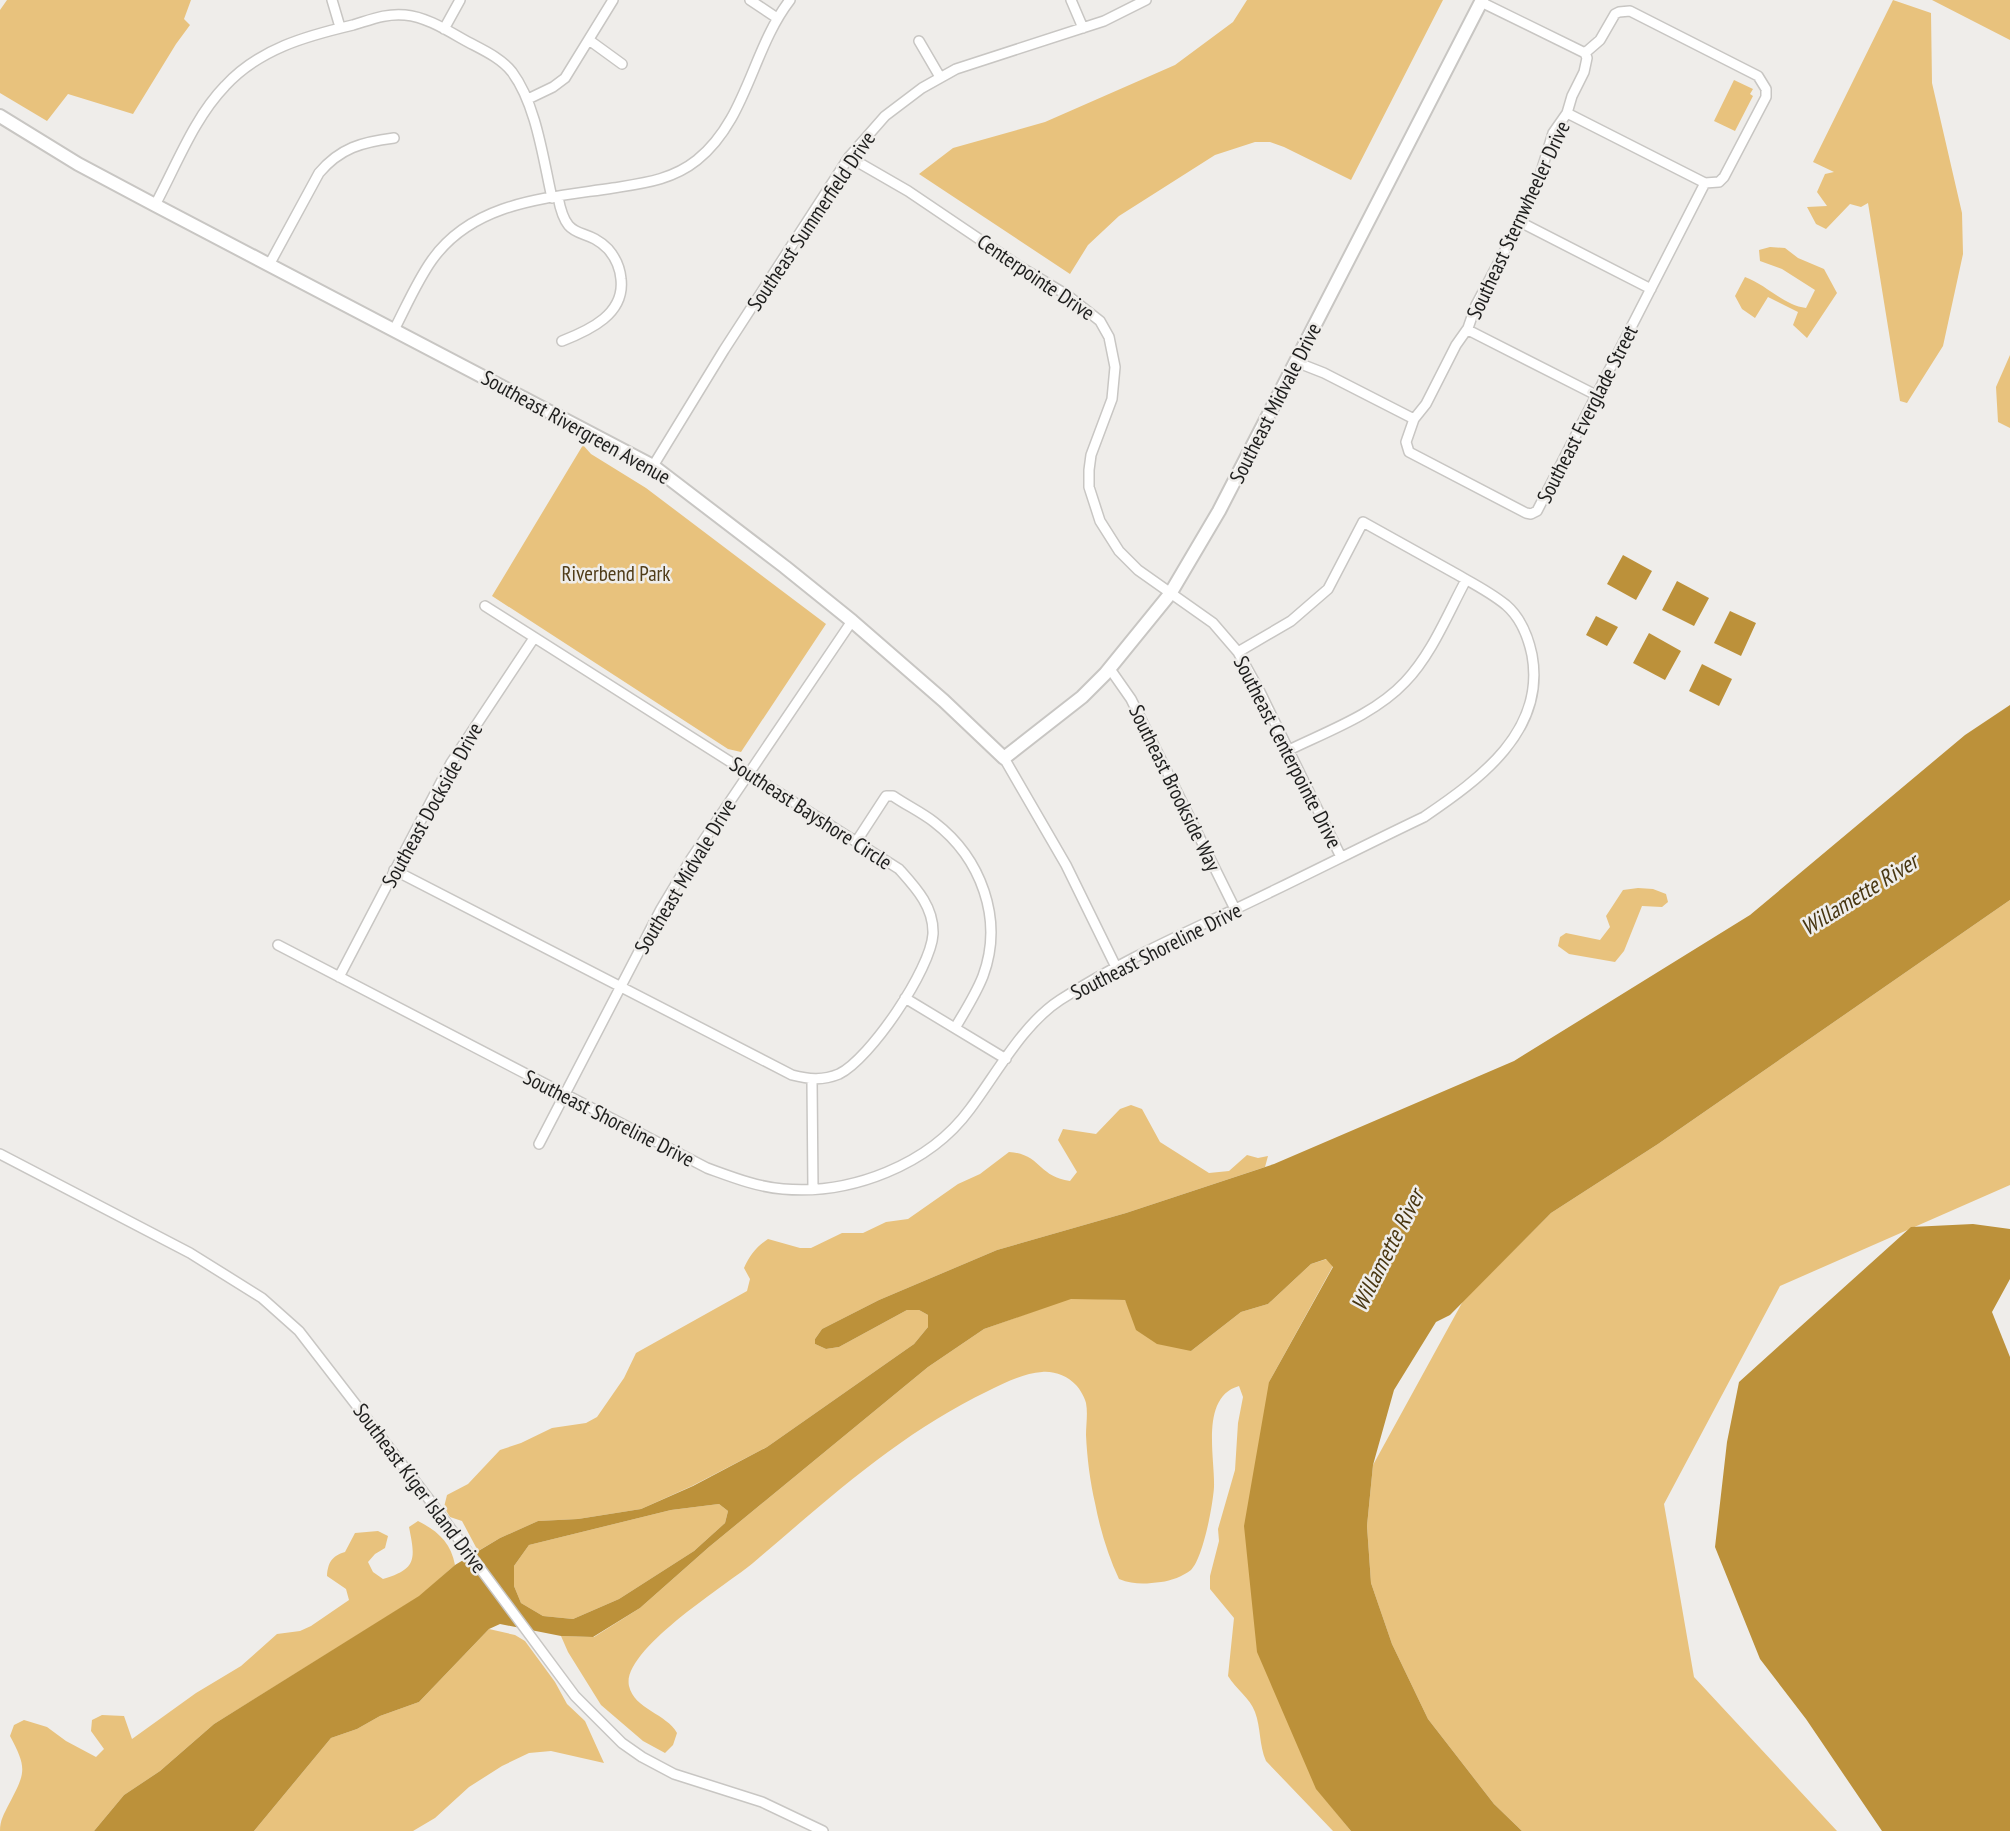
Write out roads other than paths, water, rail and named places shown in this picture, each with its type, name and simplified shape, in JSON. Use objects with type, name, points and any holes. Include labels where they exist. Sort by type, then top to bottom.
[{"type":"street","points":[[332,0],[340,27]]},
{"type":"street","points":[[444,29],[460,0]]},
{"type":"street","points":[[528,99],[565,78],[613,0]]},
{"type":"street","points":[[750,0],[777,18]]},
{"type":"street","points":[[394,330],[429,263],[448,239],[461,229],[494,211],[555,197],[657,181],[681,171],[696,160],[711,147],[730,121],[777,18],[790,0]]},
{"type":"street","points":[[1071,0],[1083,28]]},
{"type":"street","name":"Southeast Summerfield Drive","points":[[653,466],[849,157],[904,100],[940,77],[1014,49],[1083,28],[1146,0]]},
{"type":"street","points":[[1482,1],[1585,53],[1600,40],[1615,14],[1625,10],[1758,76],[1763,82],[1766,97],[1719,182],[1705,183],[1567,113]]},
{"type":"street","name":"Southeast Midvale Drive","points":[[1004,758],[1082,697],[1110,669],[1170,594],[1219,511],[1482,1]]},
{"type":"street","points":[[155,205],[214,99],[231,79],[251,63],[279,47],[382,16],[402,15],[422,19],[501,61],[510,69],[528,99],[563,218],[568,226],[608,249],[619,269],[621,282],[618,302],[604,320],[562,341]]},
{"type":"street","points":[[589,40],[622,64]]},
{"type":"street","points":[[919,41],[940,77]]},
{"type":"street","name":"Southeast Sternwheeler Drive","points":[[1406,448],[1414,419],[1426,404],[1456,345],[1468,330],[1476,305],[1520,222],[1553,133],[1567,113],[1585,68],[1585,53]]},
{"type":"street","name":"Southeast Rivergreen Avenue","points":[[0,117],[78,164],[653,466],[852,621],[972,726],[1004,758],[1066,865],[1116,967]]},
{"type":"street","points":[[270,265],[318,173],[330,160],[353,146],[394,138]]},
{"type":"street","name":"Centerpointe Drive","points":[[849,157],[917,197],[1067,295],[1100,321],[1112,350],[1115,382],[1112,400],[1091,455],[1089,487],[1092,504],[1106,534],[1119,551],[1138,570],[1170,594]]},
{"type":"street","name":"Southeast Everglade Street","points":[[1406,448],[1409,452],[1531,514],[1536,511],[1705,183]]},
{"type":"street","points":[[1520,222],[1651,289]]},
{"type":"street","points":[[1468,330],[1596,395]]},
{"type":"street","points":[[1296,362],[1324,373],[1414,419]]},
{"type":"street","name":"Southeast Shoreline Drive","points":[[278,945],[707,1168],[750,1183],[783,1189],[813,1189],[852,1184],[887,1172],[942,1140],[969,1111],[1041,1013],[1116,967],[1424,817],[1459,793],[1490,766],[1524,721],[1532,700],[1535,674],[1524,627],[1508,607],[1489,592],[1363,523],[1328,589],[1291,621],[1238,652]]},
{"type":"street","points":[[1289,750],[1373,708],[1406,681],[1433,641],[1466,580]]},
{"type":"street","name":"Southeast Centerpointe Drive","points":[[1170,594],[1213,623],[1238,652],[1341,858]]},
{"type":"street","name":"Southeast Bayshore Circle","points":[[485,606],[899,870],[920,892],[928,908],[933,932],[930,952],[922,971],[864,1055],[839,1074],[813,1081]]},
{"type":"street","name":"Southeast Midvale Drive","points":[[539,1144],[661,909],[691,859],[852,621]]},
{"type":"street","name":"Southeast Dockside Drive","points":[[339,977],[451,763],[534,638]]},
{"type":"street","name":"Southeast Brookside Way","points":[[1110,669],[1131,699],[1235,909]]},
{"type":"street","points":[[856,842],[886,796],[892,796],[934,822],[953,839],[962,848],[982,880],[990,911],[990,939],[986,962],[979,984],[956,1028]]},
{"type":"street","points":[[394,870],[792,1075],[813,1081],[813,1189]]},
{"type":"street","points":[[905,998],[1006,1059]]},
{"type":"street","name":"Southeast Kiger Island Drive","points":[[0,1154],[190,1253],[262,1298],[279,1312],[332,1370],[575,1696],[604,1727],[642,1758],[674,1774],[762,1802],[823,1831]]},
{"type":"water","points":[[1623,555],[1652,571],[1636,600],[1607,584]]},
{"type":"water","points":[[1677,581],[1709,598],[1694,626],[1662,610]]},
{"type":"water","points":[[1730,611],[1756,623],[1741,656],[1714,643]]},
{"type":"water","points":[[1596,616],[1618,627],[1607,646],[1586,635]]},
{"type":"water","points":[[1649,633],[1681,651],[1665,680],[1633,663]]},
{"type":"water","points":[[1702,664],[1732,679],[1719,706],[1689,691]]},
{"type":"water","name":"Willamette River","points":[[2010,705],[2010,900],[1658,1144],[1551,1213],[1450,1315],[1436,1322],[1394,1390],[1373,1465],[1367,1526],[1371,1583],[1392,1644],[1428,1719],[1494,1804],[1522,1831],[1351,1831],[1316,1789],[1257,1652],[1244,1526],[1269,1382],[1333,1267],[1326,1259],[1311,1264],[1268,1304],[1241,1312],[1191,1351],[1157,1344],[1136,1330],[1125,1300],[1071,1299],[984,1329],[928,1367],[709,1547],[640,1608],[593,1637],[561,1636],[500,1624],[489,1629],[419,1702],[331,1738],[254,1831],[94,1831],[124,1795],[160,1771],[214,1724],[419,1596],[455,1565],[500,1538],[538,1521],[578,1519],[641,1509],[693,1486],[767,1447],[914,1344],[928,1327],[928,1315],[919,1310],[907,1310],[839,1347],[826,1349],[815,1344],[815,1339],[822,1329],[879,1300],[997,1250],[1126,1213],[1274,1164],[1514,1061],[1750,915],[1965,735]],"holes":[[[719,1504],[728,1511],[725,1523],[694,1551],[619,1599],[573,1619],[543,1616],[521,1603],[514,1586],[514,1566],[529,1545],[671,1510]]]},
{"type":"water","points":[[1973,1224],[2010,1229],[2010,1279],[1992,1312],[2010,1357],[2010,1831],[1882,1831],[1806,1719],[1760,1659],[1715,1547],[1727,1442],[1739,1382],[1911,1227]]},
{"type":"park label","name":"Riverbend Park","points":[[616,573]]}]
